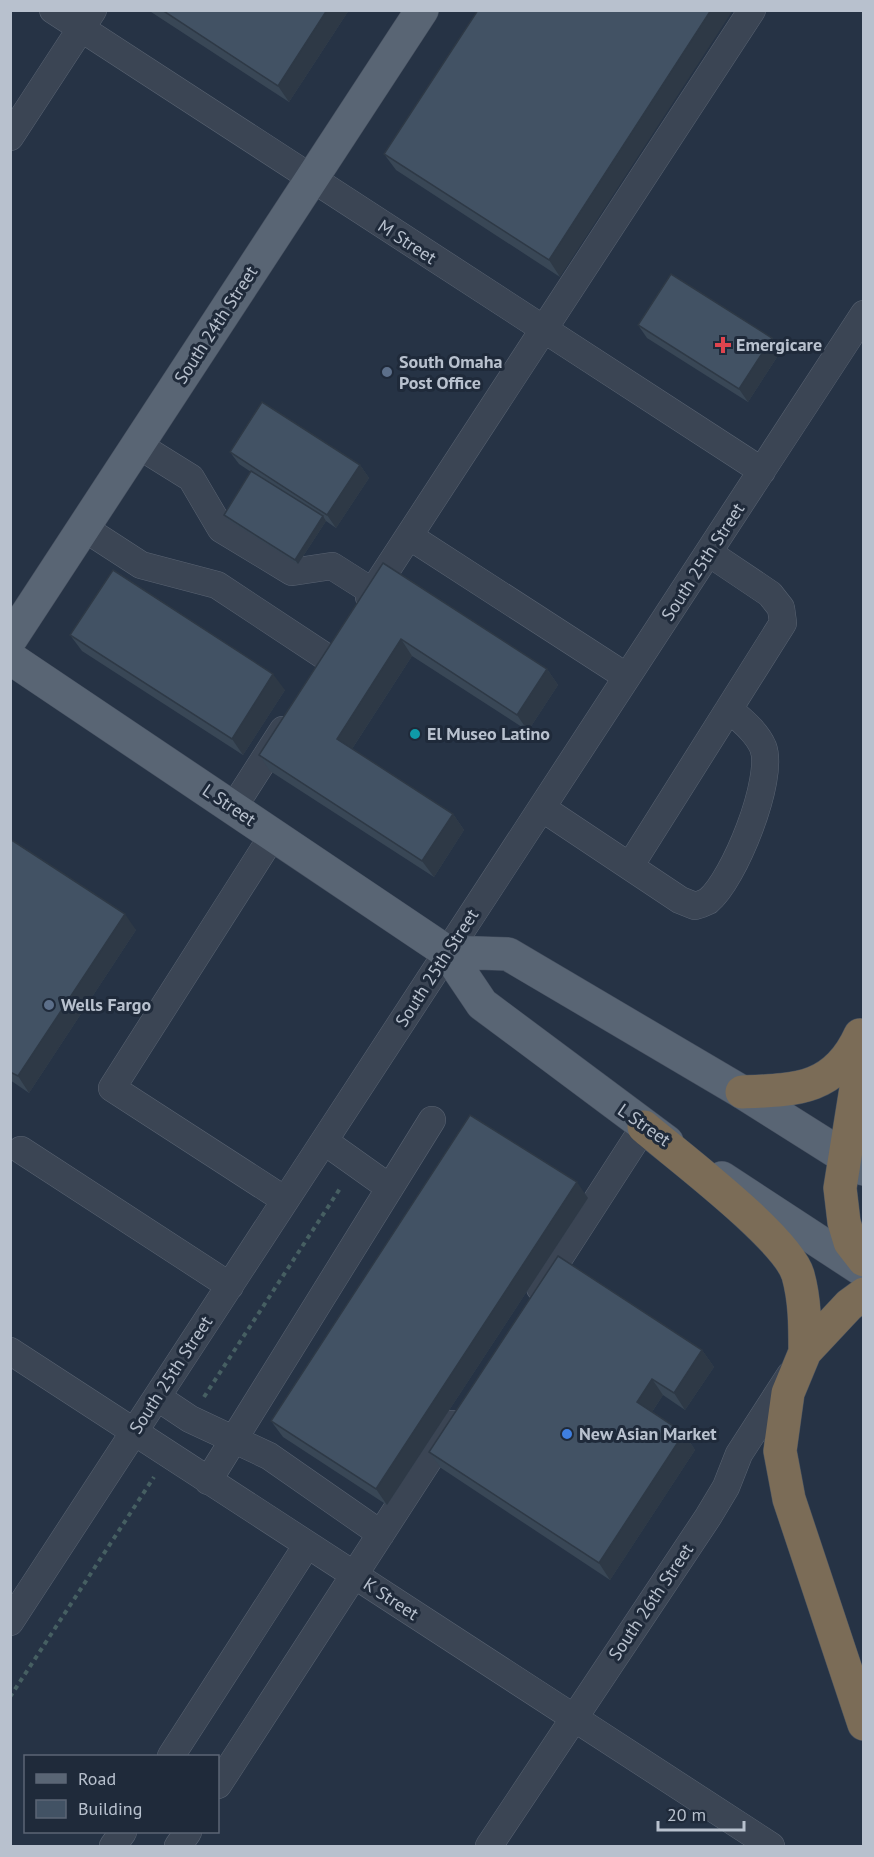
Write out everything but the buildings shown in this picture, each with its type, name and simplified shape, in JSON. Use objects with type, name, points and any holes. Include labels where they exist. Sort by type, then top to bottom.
[{"type":"highway","points":[[742,1092],[781,1090],[818,1082],[836,1072],[852,1052],[864,1028]]},
{"type":"highway","points":[[864,1038],[855,1162],[840,1188],[844,1222],[850,1242],[864,1260]]},
{"type":"highway","points":[[644,1127],[778,1242],[798,1273],[804,1307],[805,1352]]},
{"type":"highway","points":[[864,1294],[849,1305],[805,1352],[788,1393],[780,1451],[789,1499],[864,1724]]},
{"type":"main road","name":"South 24th Street","points":[[10,640],[422,10]]},
{"type":"main road","name":"L Street","points":[[10,658],[447,952],[482,1004],[644,1127],[864,1271]]},
{"type":"main road","points":[[447,952],[508,954],[742,1092],[855,1162]]},
{"type":"street","name":"M Street","points":[[53,10],[87,20],[311,180],[762,471]]},
{"type":"street","points":[[84,528],[141,565],[217,585],[335,650],[752,10]]},
{"type":"street","points":[[10,137],[87,20]]},
{"type":"street","name":"South 25th Street","points":[[10,1622],[864,314]]},
{"type":"street","points":[[138,445],[191,478],[221,529],[292,572],[332,566],[373,592]]},
{"type":"street","points":[[409,536],[627,677]]},
{"type":"street","points":[[630,866],[777,637],[783,623],[781,608],[770,594],[709,553]]},
{"type":"street","points":[[233,808],[297,709]]},
{"type":"street","points":[[542,807],[680,900],[695,906],[707,902],[717,891],[752,828],[766,766],[763,747],[753,731],[729,709]]},
{"type":"street","points":[[273,835],[112,1088],[285,1200]]},
{"type":"street","points":[[208,1481],[432,1120]]},
{"type":"street","points":[[523,1314],[644,1127]]},
{"type":"street","points":[[324,1140],[390,1188]]},
{"type":"street","points":[[21,1150],[230,1286]]},
{"type":"street","name":"K Street","points":[[10,1351],[771,1846]]},
{"type":"street","name":"South 26th Street","points":[[489,1846],[708,1517],[726,1487],[739,1454],[805,1352]]},
{"type":"street","points":[[157,1396],[190,1419],[269,1456],[381,1534]]},
{"type":"street","points":[[219,1783],[465,1404]]},
{"type":"street","points":[[172,1755],[307,1545]]},
{"type":"street","points":[[113,1846],[122,1833]]},
{"type":"street","points":[[178,1846],[187,1833]]},
{"type":"place","name":"Emergicare","points":[[723,345]]},
{"type":"place","name":"South Omaha Post Office","points":[[387,372]]},
{"type":"place","name":"El Museo Latino","points":[[415,734]]},
{"type":"place","name":"Wells Fargo","points":[[49,1005]]},
{"type":"place","name":"New Asian Market","points":[[567,1434]]}]
